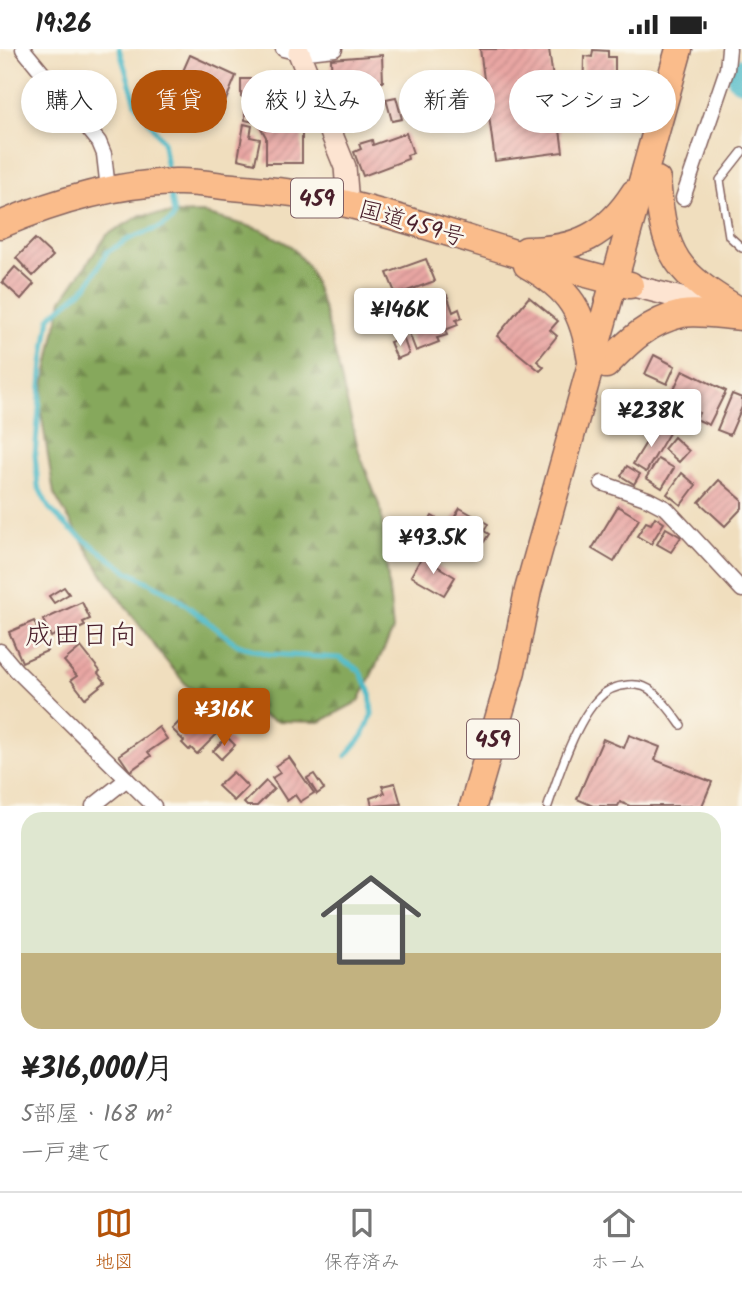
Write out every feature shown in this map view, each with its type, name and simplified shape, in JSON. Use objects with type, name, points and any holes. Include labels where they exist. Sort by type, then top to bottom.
[{"type":"highway","points":[[623,283],[651,179],[679,49]]},
{"type":"highway","points":[[500,250],[545,250],[581,242],[596,234],[623,210],[651,179],[697,49]]},
{"type":"highway","points":[[651,179],[665,238],[673,255],[702,289],[742,315]]},
{"type":"highway","name":"国道459号","points":[[0,225],[40,208],[108,189],[176,181],[304,195],[348,204],[500,250],[623,283]]},
{"type":"highway","points":[[500,250],[545,275],[568,295],[578,311],[599,365],[645,328],[663,320],[684,314],[742,315]]},
{"type":"highway","name":"459","points":[[474,806],[512,671],[545,596],[599,365],[623,283]]},
{"type":"street","points":[[23,49],[99,142],[104,154],[108,189]]},
{"type":"street","points":[[335,49],[291,51],[345,167],[348,204]]},
{"type":"street","points":[[683,198],[727,69],[729,49]]},
{"type":"street","points":[[623,283],[742,315]]},
{"type":"street","points":[[602,483],[648,499],[667,509],[742,590]]},
{"type":"street","points":[[0,651],[154,806]]},
{"type":"street","points":[[93,806],[127,779]]},
{"type":"lane","points":[[742,152],[720,180],[729,236],[742,248]]},
{"type":"lane","points":[[548,806],[560,770],[583,722],[600,696],[620,686],[635,684],[644,687],[665,703],[681,725]]},
{"type":"green space","points":[[202,213],[262,230],[291,246],[309,268],[325,312],[359,452],[381,510],[393,630],[359,701],[320,722],[276,721],[188,687],[104,577],[54,494],[40,405],[62,300],[107,235],[141,215]]},
{"type":"building","points":[[480,49],[549,49],[552,70],[509,70],[509,133],[560,133],[563,152],[495,161],[491,133],[495,133],[495,70],[483,70]]},
{"type":"building","points":[[593,50],[608,51],[608,57],[615,57],[615,70],[584,70],[584,56],[592,57]]},
{"type":"building","points":[[190,55],[223,70],[183,70]]},
{"type":"building","points":[[382,55],[383,70],[331,70],[331,59]]},
{"type":"building","points":[[227,72],[236,76],[227,98]]},
{"type":"building","points":[[396,97],[399,120],[392,121],[386,99]]},
{"type":"building","points":[[242,133],[251,133],[250,137],[260,139],[255,163],[238,159]]},
{"type":"building","points":[[264,133],[302,133],[302,163],[266,163]]},
{"type":"building","points":[[406,133],[413,153],[407,155],[408,159],[363,176],[354,152],[361,149],[359,144],[372,140],[373,145]]},
{"type":"building","points":[[35,239],[53,256],[33,276],[16,258]]},
{"type":"building","points":[[426,259],[435,281],[396,295],[387,273]]},
{"type":"building","points":[[15,267],[34,284],[21,299],[2,282]]},
{"type":"building","points":[[447,295],[453,312],[459,309],[462,318],[456,320],[458,325],[445,330],[447,335],[437,338],[439,342],[416,351],[406,325],[423,319],[418,306]]},
{"type":"building","points":[[529,297],[558,321],[550,330],[557,336],[537,361],[544,367],[540,371],[497,336]]},
{"type":"building","points":[[403,337],[409,354],[397,359],[390,342]]},
{"type":"building","points":[[654,355],[675,366],[667,384],[645,374]]},
{"type":"building","points":[[683,370],[726,391],[709,425],[696,419],[699,413],[669,399]]},
{"type":"building","points":[[732,394],[742,398],[742,407],[730,435],[717,430]]},
{"type":"building","points":[[656,426],[669,433],[646,472],[633,464]]},
{"type":"building","points":[[674,437],[689,451],[679,462],[664,449]]},
{"type":"building","points":[[658,459],[674,468],[662,488],[646,478]]},
{"type":"building","points":[[627,466],[640,474],[634,484],[621,476]]},
{"type":"building","points":[[682,473],[696,485],[681,505],[667,494]]},
{"type":"building","points":[[719,480],[742,500],[742,508],[725,526],[699,502]]},
{"type":"building","points":[[618,506],[639,519],[614,562],[592,549]]},
{"type":"building","points":[[460,508],[488,524],[484,531],[489,534],[484,542],[451,523]]},
{"type":"building","points":[[432,516],[446,524],[432,548],[438,552],[435,557],[415,545]]},
{"type":"building","points":[[655,517],[664,523],[651,544],[637,536],[646,522],[651,524]]},
{"type":"building","points":[[666,528],[681,537],[671,552],[657,544]]},
{"type":"building","points":[[422,557],[455,577],[444,595],[411,576]]},
{"type":"building","points":[[64,587],[69,594],[54,603],[49,596]]},
{"type":"building","points":[[82,602],[90,619],[83,622],[85,626],[68,634],[69,638],[62,641],[58,633],[51,637],[43,620]]},
{"type":"building","points":[[34,621],[47,651],[22,662],[9,632]]},
{"type":"building","points":[[81,647],[105,682],[85,698],[71,680],[77,676],[64,661]]},
{"type":"building","points":[[196,705],[221,730],[197,754],[182,743],[184,741],[172,729]]},
{"type":"building","points":[[159,727],[167,739],[148,752],[151,756],[130,771],[119,755]]},
{"type":"building","points":[[629,735],[660,747],[655,760],[712,782],[702,806],[630,806],[620,802],[618,806],[593,806],[577,799],[603,739],[624,748]]},
{"type":"building","points":[[227,737],[235,745],[221,759],[213,751]]},
{"type":"building","points":[[289,757],[314,793],[300,802],[295,795],[287,801],[272,778],[280,773],[275,766]]},
{"type":"building","points":[[233,772],[248,787],[234,801],[218,786]]},
{"type":"building","points":[[314,774],[324,789],[317,794],[307,778]]},
{"type":"building","points":[[266,781],[274,789],[257,806],[247,806],[244,803]]},
{"type":"building","points":[[395,783],[401,804],[372,806],[370,798],[385,793],[382,786]]},
{"type":"waterway","points":[[119,49],[136,103],[163,141],[168,176]]},
{"type":"waterway","points":[[170,189],[174,215],[172,220],[107,252],[88,285],[50,317],[35,455],[38,486],[49,508],[70,529],[127,571],[173,595],[238,645],[268,654],[339,658],[359,670],[370,691],[372,714],[363,736],[346,756]]},
{"type":"district","name":"成田日向","points":[[81,634]]}]
